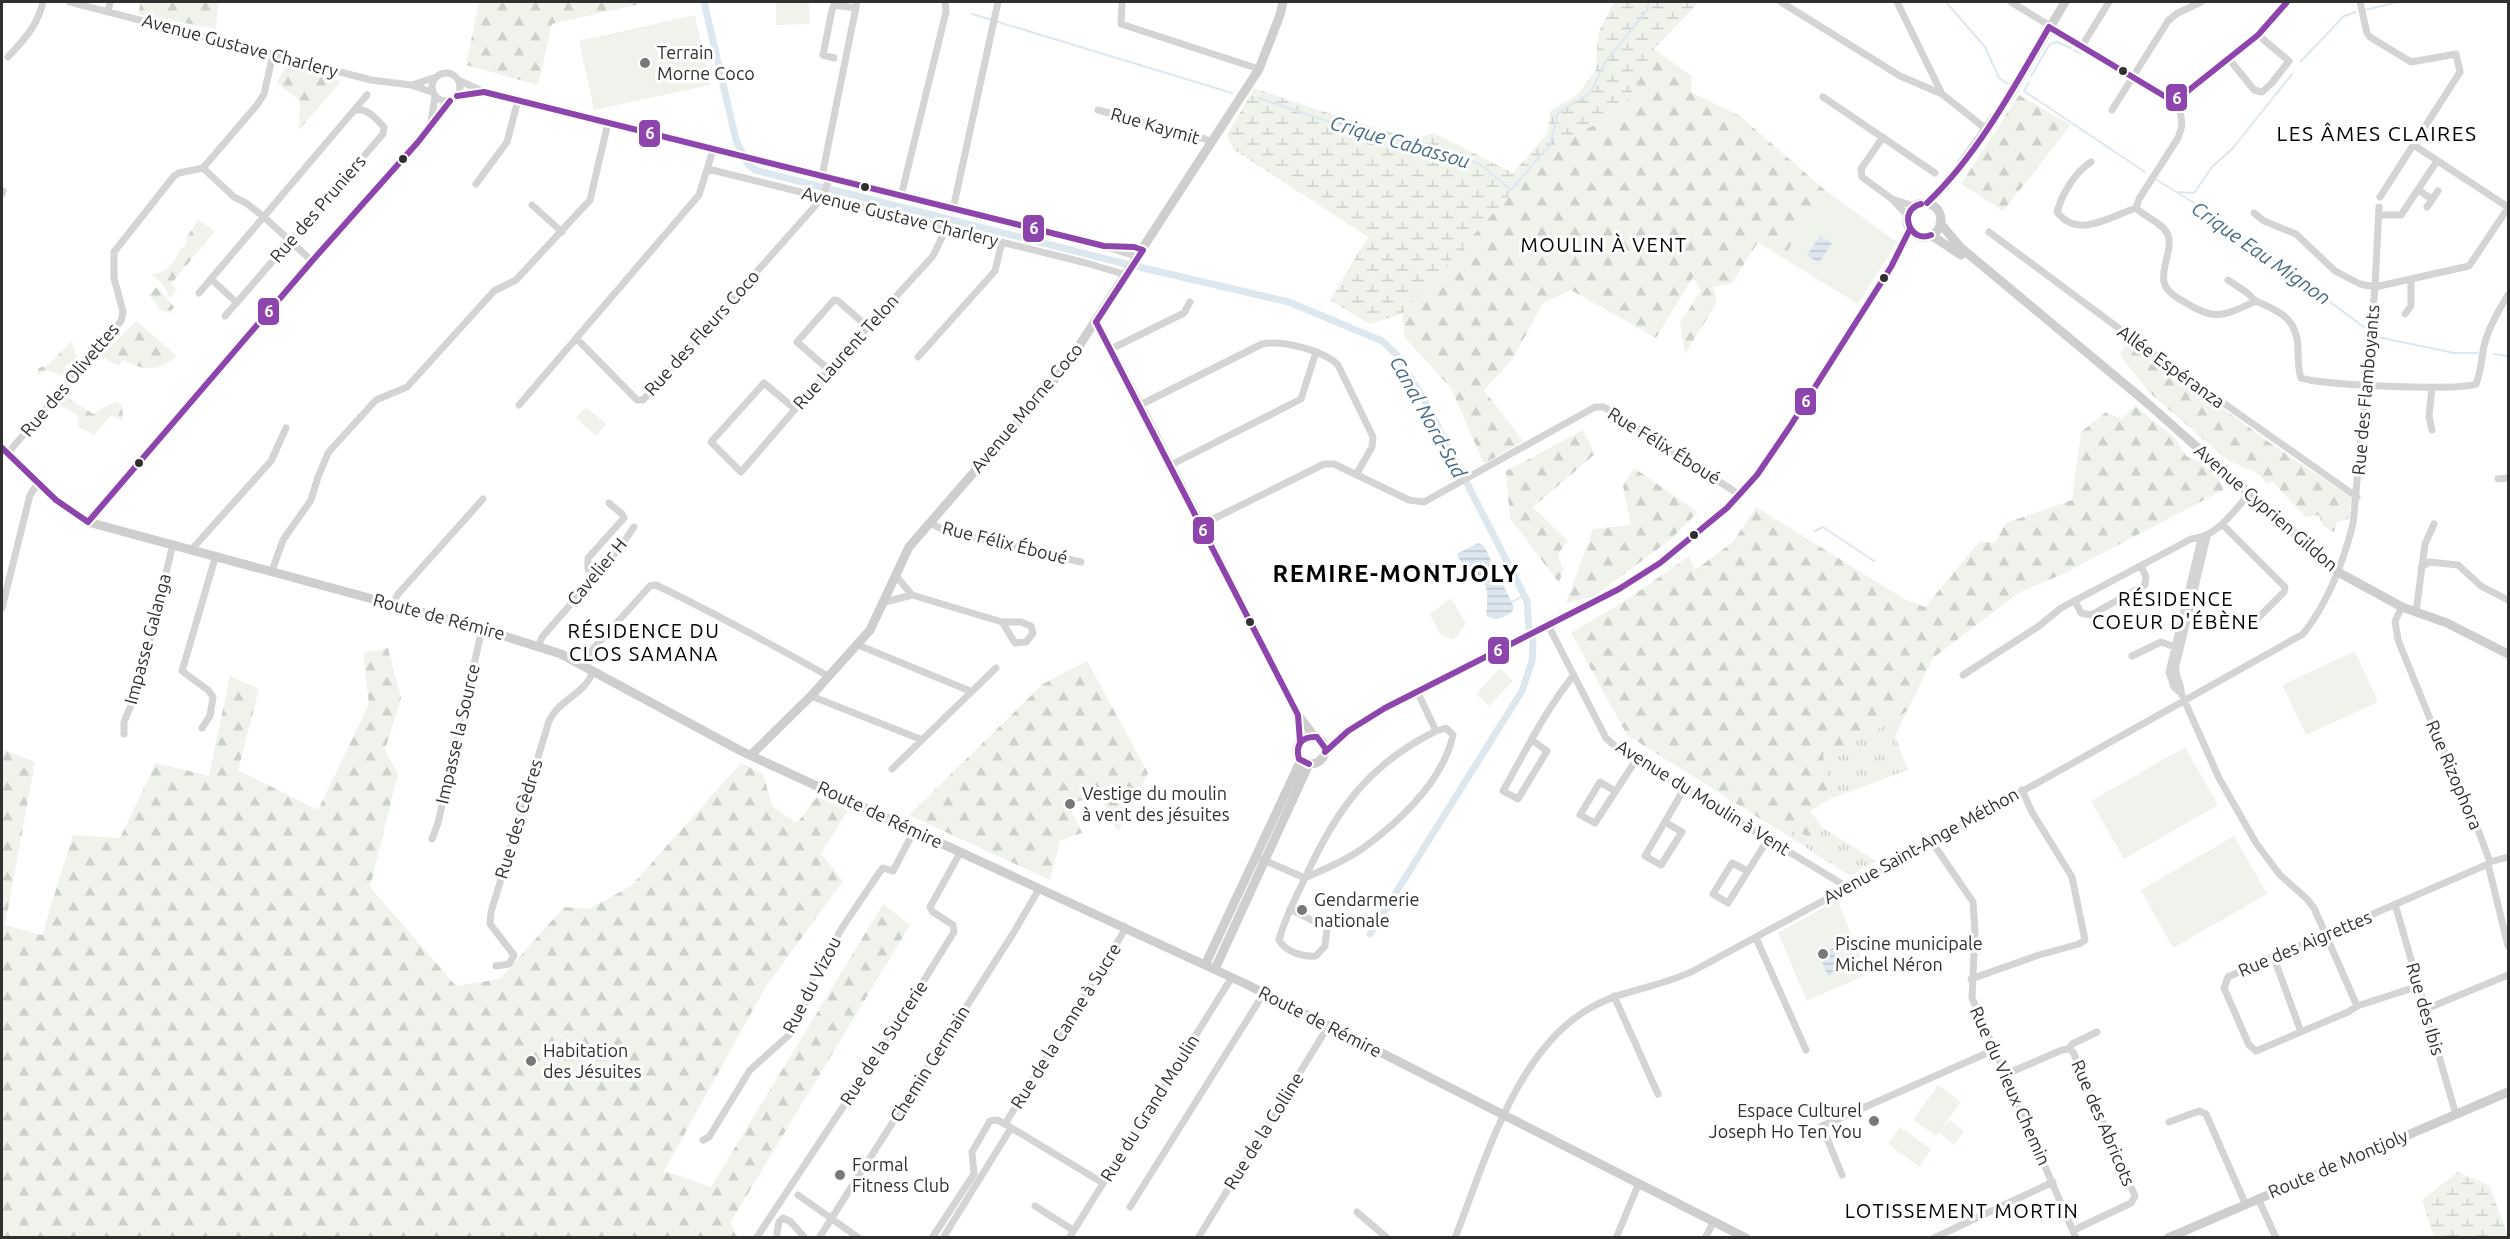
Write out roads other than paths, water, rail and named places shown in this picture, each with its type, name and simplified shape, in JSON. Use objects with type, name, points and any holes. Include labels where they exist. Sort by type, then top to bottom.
[{"type":"street","points":[[8,57],[34,28],[43,2]]},
{"type":"street","name":"Avenue Gustave Charlery","points":[[70,2],[371,80],[411,85],[434,94]]},
{"type":"street","points":[[108,12],[110,2]]},
{"type":"street","points":[[953,209],[998,2]]},
{"type":"street","points":[[1122,2],[1121,24],[1259,69]]},
{"type":"street","name":"Avenue Morne Coco","points":[[751,755],[811,696],[858,645],[870,630],[885,602],[909,547],[1066,366],[1126,277],[1259,69],[1283,2]]},
{"type":"street","points":[[1781,2],[1900,76],[1942,94],[1986,129]]},
{"type":"street","points":[[1897,2],[1942,94]]},
{"type":"street","points":[[2011,2],[2166,97],[2179,98],[2230,60],[2258,35],[2287,2]]},
{"type":"street","points":[[1892,199],[1914,206],[1927,203],[1946,185],[2019,82],[2065,2]]},
{"type":"street","points":[[2082,46],[2109,2]]},
{"type":"street","points":[[2112,110],[2168,21],[2176,14],[2201,2]]},
{"type":"street","points":[[2360,2],[2368,36],[2408,61],[2453,53],[2458,56],[2460,72],[2415,146],[2380,197]]},
{"type":"street","points":[[901,196],[945,4]]},
{"type":"street","points":[[823,196],[856,5],[834,5],[823,55],[834,58]]},
{"type":"street","points":[[2230,60],[2254,90],[2262,92],[2271,84],[2289,61],[2258,35]]},
{"type":"street","points":[[273,55],[264,94],[203,168],[234,197],[246,202],[264,217],[312,261]]},
{"type":"street","points":[[88,522],[312,261],[430,126],[454,98],[460,88],[458,80],[448,73],[436,77],[432,84],[434,94],[430,126]]},
{"type":"street","points":[[1922,86],[1931,75]]},
{"type":"street","name":"Avenue Gustave Charlery","points":[[411,85],[436,77]]},
{"type":"street","name":"Rue des Pruniers","points":[[225,316],[383,134],[384,127],[365,105],[371,80]]},
{"type":"street","name":"Avenue Gustave Charlery","points":[[458,80],[484,92],[608,123],[712,154],[737,154],[826,178],[1140,254]]},
{"type":"street","name":"Avenue Gustave Charlery","points":[[454,98],[484,92]]},
{"type":"street","points":[[434,94],[442,101],[454,98]]},
{"type":"street","name":"Rue des Pruniers","points":[[199,293],[367,95]]},
{"type":"street","points":[[1823,97],[1935,173]]},
{"type":"street","points":[[2136,208],[2139,199],[2178,138],[2182,126],[2179,98]]},
{"type":"street","points":[[476,184],[507,142],[518,100]]},
{"type":"street","points":[[356,110],[361,109],[371,114]]},
{"type":"street","name":"Rue Kaymit","points":[[1098,110],[1205,139],[1211,143]]},
{"type":"street","points":[[272,572],[283,540],[311,500],[328,453],[376,400],[407,387],[494,291],[516,280],[590,200],[608,123]]},
{"type":"street","points":[[1298,715],[1300,742],[1297,752],[1305,762],[1318,763],[1325,752],[1348,731],[1417,691],[1619,589],[1660,563],[1702,530],[1738,494],[1789,428],[1891,267],[1910,229],[1908,216],[1892,199],[1861,175],[1865,161],[1883,137]]},
{"type":"street","points":[[2254,213],[2264,221],[2303,239],[2325,263],[2341,276],[2375,287],[2469,266],[2508,208],[2415,146]]},
{"type":"street","points":[[519,405],[699,195],[712,154]]},
{"type":"street","points":[[2432,199],[2418,190],[2437,160]]},
{"type":"street","points":[[1910,229],[1920,236],[1931,235],[1940,223],[1937,209],[1964,161]]},
{"type":"street","points":[[2091,162],[2082,168],[2060,201],[2057,212],[2061,218],[2068,223],[2083,226],[2136,208]]},
{"type":"street","name":"Rue des Olivettes","points":[[4,451],[121,321],[123,312],[114,278],[114,252],[174,176],[203,168]]},
{"type":"street","name":"Avenue Gustave Charlery","points":[[708,169],[1086,263],[1126,277]]},
{"type":"street","name":"Rue des Flamboyants","points":[[2338,572],[2349,542],[2356,497],[2380,211],[2401,215],[2418,190]]},
{"type":"street","points":[[2427,207],[2438,191]]},
{"type":"street","name":"Rue des Fleurs Coco","points":[[577,339],[637,400],[643,400],[823,196]]},
{"type":"street","points":[[1927,203],[1937,209]]},
{"type":"street","points":[[532,205],[562,232]]},
{"type":"street","points":[[1908,216],[1914,206]]},
{"type":"street","points":[[2136,208],[2162,226],[2168,236],[2164,282],[2177,298],[2202,314],[2215,316],[2256,301]]},
{"type":"street","name":"Avenue Cyprien Gildon","points":[[1940,223],[1960,248],[2037,309],[2048,322]]},
{"type":"street","name":"Rue Laurent Telon","points":[[795,410],[764,383],[711,439],[712,444],[741,472],[795,410],[829,370],[933,256],[946,229]]},
{"type":"street","name":"Allée Espéranza","points":[[1989,232],[2144,347],[2356,497]]},
{"type":"street","name":"Avenue Cyprien Gildon","points":[[1931,235],[1957,251],[2146,402],[2338,572],[2402,607],[2458,627],[2508,654]]},
{"type":"street","points":[[1891,267],[1920,236]]},
{"type":"street","points":[[918,357],[995,271],[1002,242]]},
{"type":"street","points":[[211,279],[236,302]]},
{"type":"street","points":[[2228,280],[2247,291],[2256,301],[2272,308],[2292,323],[2298,336],[2298,370],[2301,378],[2320,382],[2466,388],[2476,384],[2481,372],[2485,344],[2495,316],[2508,295]]},
{"type":"street","points":[[2405,314],[2411,306],[2411,280]]},
{"type":"street","points":[[829,370],[797,342],[834,300],[868,327]]},
{"type":"street","points":[[1112,349],[1184,313],[1190,302]]},
{"type":"street","points":[[1096,322],[1112,349],[1298,715],[1324,745],[1325,752]]},
{"type":"street","points":[[1140,405],[1262,344],[1273,342],[1316,352],[1330,357],[1338,365],[1372,437],[1372,447],[1356,475]]},
{"type":"street","points":[[1170,465],[1301,399],[1316,352]]},
{"type":"street","points":[[2432,387],[2429,417],[2432,430]]},
{"type":"street","name":"Rue Félix Éboué","points":[[1201,525],[1324,464],[1334,464],[1416,502],[1424,501],[1595,407],[1604,407],[1738,494]]},
{"type":"street","points":[[192,549],[271,461],[286,428]]},
{"type":"street","name":"Route de Rémire","points":[[4,451],[72,513],[88,522],[216,555],[539,645],[582,664],[751,755],[1232,977],[1746,1238]]},
{"type":"street","points":[[2498,479],[2508,478]]},
{"type":"street","points":[[2,608],[30,495],[38,483]]},
{"type":"street","points":[[1963,675],[2039,626],[2061,608],[2191,539],[2204,538],[2222,524],[2249,494]]},
{"type":"street","points":[[393,604],[398,594],[483,499]]},
{"type":"street","points":[[594,576],[588,568],[588,558],[624,518],[609,503]]},
{"type":"street","name":"Rue Félix Éboué","points":[[930,523],[944,530],[1082,562]]},
{"type":"street","points":[[2222,524],[2285,588],[2284,592],[2258,618]]},
{"type":"street","points":[[2416,612],[2425,544],[2434,524]]},
{"type":"street","name":"Cavelier H","points":[[539,645],[542,637],[619,549],[634,527]]},
{"type":"street","points":[[2204,538],[2175,670],[2183,696],[2219,778],[2256,843],[2280,875],[2314,908],[2357,1006]]},
{"type":"street","name":"Impasse Galanga","points":[[124,734],[124,722],[139,686],[172,548],[171,544]]},
{"type":"street","points":[[202,728],[210,716],[213,697],[208,690],[182,671],[216,555]]},
{"type":"street","points":[[2421,568],[2429,562],[2458,565],[2481,586],[2508,600]]},
{"type":"street","points":[[2074,601],[2081,613],[2091,615],[2145,585],[2146,578],[2141,566]]},
{"type":"street","name":"Avenue Saint-Ange Méthon","points":[[1455,1238],[1505,1115],[1532,1063],[1563,1028],[1590,1007],[1614,996],[1685,975],[1756,938],[1932,842],[2183,696],[2303,634],[2315,618],[2338,572]]},
{"type":"street","points":[[896,576],[912,595]]},
{"type":"street","points":[[2183,696],[2174,687],[2169,677],[2195,576]]},
{"type":"street","points":[[582,664],[650,585],[656,585],[726,622],[745,629],[828,676]]},
{"type":"street","points":[[885,602],[912,595],[1002,622]]},
{"type":"street","name":"Rue Rizophora","points":[[2402,607],[2395,621],[2398,640],[2439,741],[2467,800],[2489,863],[2508,946]]},
{"type":"street","name":"Avenue du Moulin à Vent","points":[[1548,625],[1606,738],[1636,760],[1847,887]]},
{"type":"street","name":"Impasse la Source","points":[[432,839],[438,823],[482,629]]},
{"type":"street","points":[[2132,656],[2161,642],[2175,647]]},
{"type":"street","points":[[858,645],[970,692]]},
{"type":"street","points":[[892,769],[920,739],[996,668]]},
{"type":"street","name":"Rue des Cèdres","points":[[496,966],[509,964],[514,955],[490,924],[491,912],[549,721],[553,712],[561,704],[582,690],[593,670]]},
{"type":"street","points":[[1532,740],[1547,751],[1518,799],[1503,791],[1532,740],[1574,675]]},
{"type":"street","points":[[1417,691],[1436,731]]},
{"type":"street","points":[[811,696],[920,739]]},
{"type":"street","points":[[1261,858],[1305,878],[1344,860],[1365,846],[1403,813],[1433,779],[1453,735],[1446,728],[1436,731],[1378,768],[1331,824],[1305,878],[1290,909],[1279,940],[1283,946],[1295,952],[1306,956],[1316,956],[1326,946],[1327,928],[1290,909]]},
{"type":"street","points":[[1300,742],[1308,736],[1317,738],[1348,731]]},
{"type":"street","points":[[1615,791],[1600,782],[1580,815],[1595,823],[1636,760]]},
{"type":"street","points":[[1215,969],[1261,858],[1305,762]]},
{"type":"street","points":[[1665,822],[1682,832],[1661,866],[1645,856],[1684,789]]},
{"type":"street","points":[[1971,979],[2039,955],[2079,944],[2085,940],[2072,877],[2032,812],[2022,790]]},
{"type":"street","name":"Rue du Vizou","points":[[703,1140],[709,1137],[750,1070],[788,1036],[806,1001],[806,990],[842,928],[883,868],[893,871],[914,831]]},
{"type":"street","points":[[1748,871],[1732,863],[1713,894],[1728,903],[1748,871],[1768,839]]},
{"type":"street","name":"Rue du Vieux Chemin","points":[[1932,842],[1973,902],[1975,931],[1971,979],[1972,998],[2076,1235]]},
{"type":"street","name":"Rue de la Sucrerie","points":[[757,1237],[880,1051],[954,932],[953,925],[933,912],[930,907],[960,853]]},
{"type":"street","name":"Rue des Aigrettes","points":[[2419,986],[2357,1006],[2348,1012],[2256,1051],[2252,1049],[2224,988],[2228,977],[2489,863],[2508,857]]},
{"type":"street","points":[[1205,965],[1261,858]]},
{"type":"street","name":"Chemin Germain","points":[[819,1238],[1039,889]]},
{"type":"street","name":"Rue des Ibis","points":[[2395,904],[2456,1115]]},
{"type":"street","points":[[2499,914],[2508,912]]},
{"type":"street","name":"Rue de la Canne à Sucre","points":[[943,1238],[1123,933],[1124,926]]},
{"type":"street","points":[[1756,938],[1806,1050]]},
{"type":"street","points":[[2274,958],[2301,1032]]},
{"type":"street","points":[[2426,1009],[2508,975]]},
{"type":"street","name":"Rue du Grand Moulin","points":[[1071,1234],[1232,977]]},
{"type":"street","points":[[1130,1207],[1264,993]]},
{"type":"street","points":[[1614,996],[1658,1094]]},
{"type":"street","name":"Rue de la Colline","points":[[1198,1238],[1329,1025]]},
{"type":"street","points":[[2068,1049],[2072,1044],[2097,1032]]},
{"type":"street","name":"Rue des Abricots","points":[[2004,1074],[2068,1049],[2073,1052],[2135,1196],[2131,1203],[2076,1235]]},
{"type":"street","points":[[1842,1175],[1822,1126],[1994,1050]]},
{"type":"street","name":"Route de Montjoly","points":[[2168,1238],[2508,1092]]},
{"type":"street","points":[[2169,1122],[2199,1111],[2206,1114],[2246,1203]]},
{"type":"street","points":[[932,1238],[974,1174],[972,1152],[990,1121],[997,1120],[1008,1126],[1103,1183]]},
{"type":"street","points":[[1934,1238],[2053,1182]]},
{"type":"street","points":[[1616,1238],[1639,1183]]},
{"type":"street","points":[[798,1195],[855,1236]]},
{"type":"street","points":[[2259,1198],[2276,1238]]},
{"type":"street","points":[[1035,1206],[1071,1234]]},
{"type":"street","points":[[1357,1212],[1387,1238]]},
{"type":"street","points":[[777,1233],[778,1222],[783,1218],[791,1222],[805,1238]]},
{"type":"street","points":[[1705,1238],[1714,1221]]},
{"type":"waterway","name":"Canal Nord-Sud","points":[[704,2],[736,140],[747,163],[755,170],[1126,264]]},
{"type":"waterway","name":"Crique Cabassou","points":[[1259,98],[1324,120],[1439,149],[1481,165],[1511,190],[1550,145],[1558,113],[1590,93],[1606,61],[1647,10],[1649,2]]},
{"type":"waterway","name":"Crique Eau Mignon","points":[[1946,2],[1985,47],[1999,78],[2008,84]]},
{"type":"waterway","points":[[2365,10],[2398,2]]},
{"type":"waterway","points":[[2301,61],[2344,16],[2356,12]]},
{"type":"waterway","points":[[972,14],[1232,93]]},
{"type":"waterway","points":[[2031,76],[2050,44],[2057,42],[2071,48]]},
{"type":"waterway","points":[[2074,50],[2081,54]]},
{"type":"waterway","points":[[2178,192],[2194,193],[2212,167],[2233,148],[2292,74]]},
{"type":"waterway","name":"Crique Eau Mignon","points":[[2029,82],[2024,91],[2145,172]]},
{"type":"waterway","name":"Crique Eau Mignon","points":[[2157,180],[2199,206],[2364,327]]},
{"type":"waterway","name":"Canal Nord-Sud","points":[[1139,267],[1289,302],[1382,341],[1396,354],[1427,405],[1527,601],[1529,628]]},
{"type":"waterway","name":"Crique Eau Mignon","points":[[2378,337],[2454,353],[2477,353]]},
{"type":"waterway","name":"Crique Eau Mignon","points":[[2494,354],[2508,356]]},
{"type":"waterway","points":[[1815,531],[1823,527],[1874,561]]},
{"type":"waterway","points":[[1512,602],[1524,595]]},
{"type":"waterway","name":"Canal Nord-Sud","points":[[1370,934],[1522,691],[1532,661],[1533,640]]},
{"type":"waterway","points":[[1339,1037],[1361,1050]]},
{"type":"place","name":"Terrain Morne Coco","points":[[645,63]]},
{"type":"place","name":"Vestige du moulin à vent des jésuites","points":[[1070,804]]},
{"type":"place","name":"Gendarmerie nationale","points":[[1302,910]]},
{"type":"place","name":"Piscine municipale Michel Néron","points":[[1823,954]]},
{"type":"place","name":"Habitation des Jésuites","points":[[531,1061]]},
{"type":"place","name":"Espace Culturel Joseph Ho Ten You","points":[[1874,1121]]},
{"type":"place","name":"Formal Fitness Club","points":[[840,1175]]},
{"type":"district","name":"LES ÂMES CLAIRES","points":[[2377,134]]},
{"type":"district","name":"MOULIN À VENT","points":[[1604,245]]},
{"type":"district","name":"REMIRE-MONTJOLY","points":[[1396,574]]},
{"type":"district","name":"RÉSIDENCE COEUR D'ÉBÈNE","points":[[2176,610]]},
{"type":"district","name":"RÉSIDENCE DU CLOS SAMANA","points":[[644,642]]},
{"type":"district","name":"LOTISSEMENT MORTIN","points":[[1962,1211]]}]
